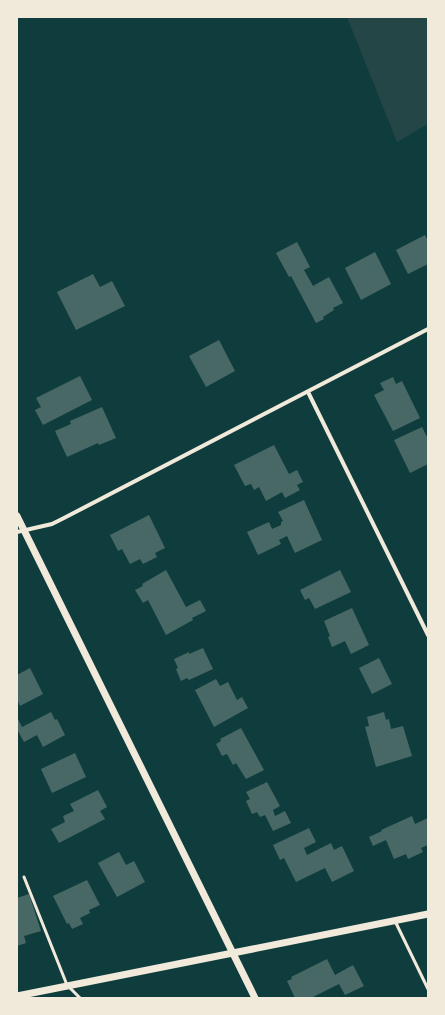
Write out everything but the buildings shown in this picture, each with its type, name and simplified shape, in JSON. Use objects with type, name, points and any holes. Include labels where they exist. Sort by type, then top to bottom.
[{"type":"street","points":[[20,531],[52,524],[428,329]]},
{"type":"street","points":[[308,392],[428,635]]},
{"type":"street","points":[[17,516],[20,531],[255,998]]},
{"type":"street","points":[[17,996],[428,914]]},
{"type":"lane","points":[[24,877],[67,985],[80,998]]},
{"type":"lane","points":[[395,921],[428,989]]},
{"type":"shaded area","points":[[347,17],[428,17],[428,124],[397,142]]}]
